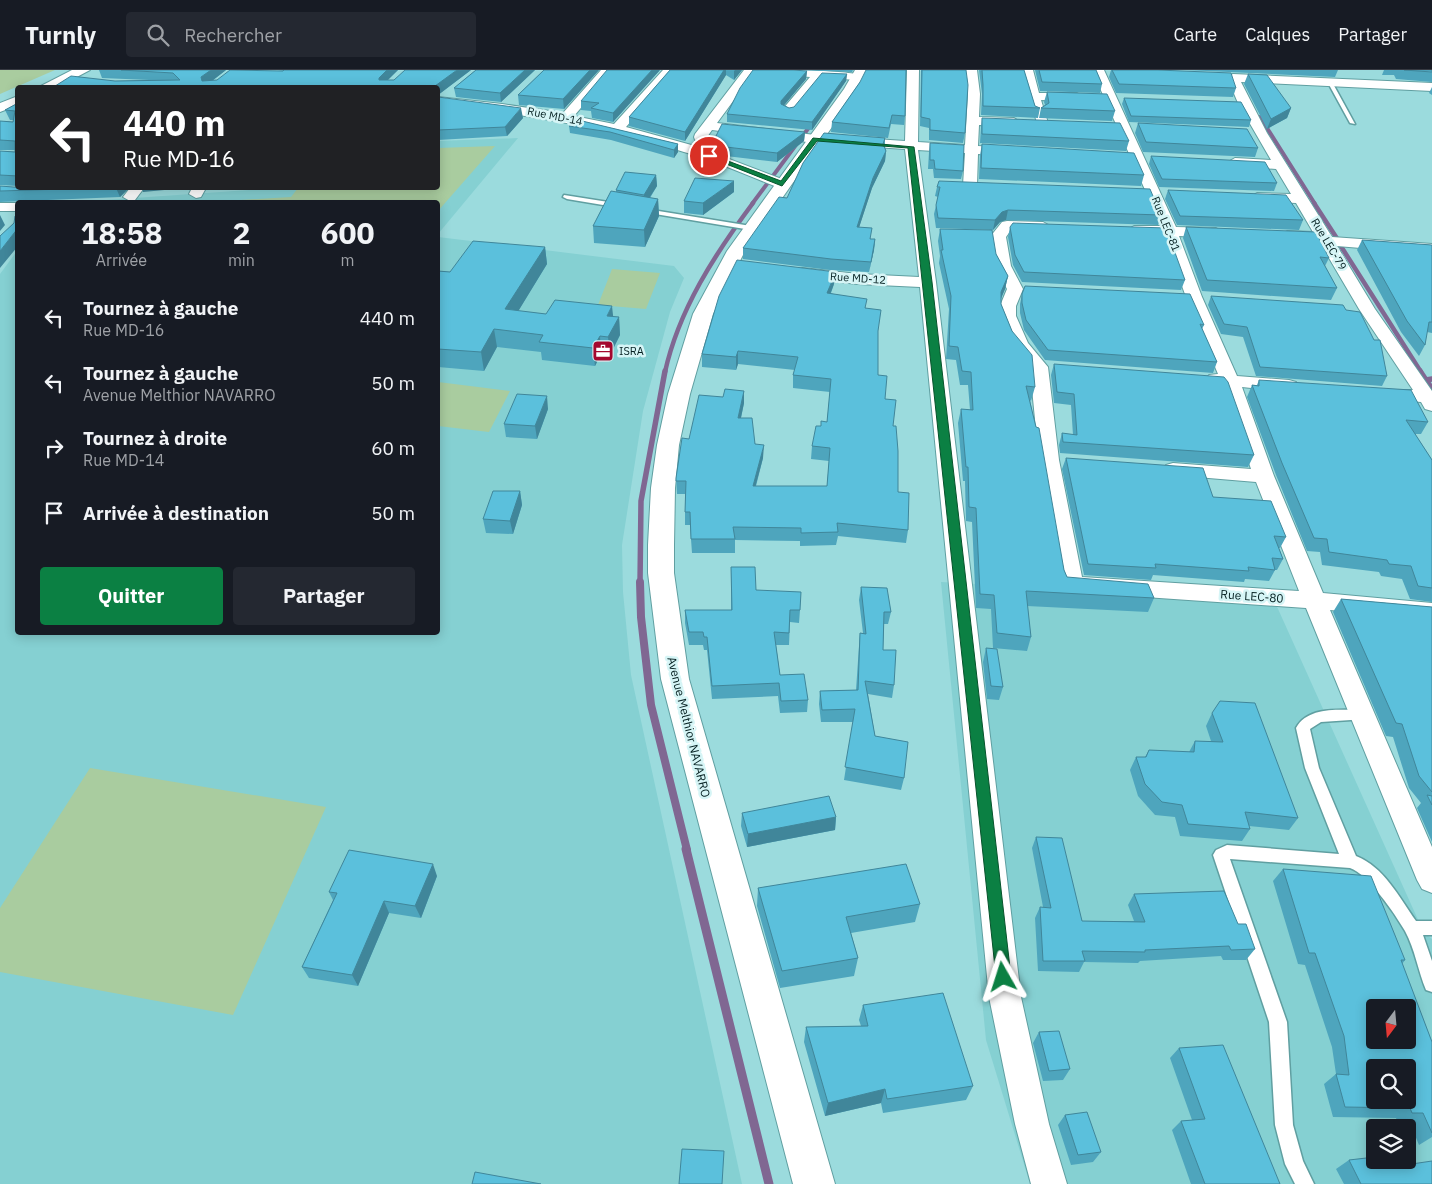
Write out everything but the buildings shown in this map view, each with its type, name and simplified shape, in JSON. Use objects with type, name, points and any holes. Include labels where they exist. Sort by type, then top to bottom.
[{"type":"street","points":[[547,129],[562,117],[607,70]]},
{"type":"street","points":[[617,129],[670,70]]},
{"type":"street","points":[[691,149],[750,70]]},
{"type":"street","points":[[765,70],[860,74]]},
{"type":"street","points":[[913,70],[911,147],[923,183],[930,235],[928,282],[1005,997],[1032,1124],[1049,1184]]},
{"type":"street","points":[[951,184],[975,185],[970,150],[974,94],[971,70]]},
{"type":"street","points":[[973,121],[1046,124],[1027,70]]},
{"type":"street","name":"Rue LEC-81","points":[[1098,71],[1116,98],[1129,126],[1138,158],[1170,231],[1194,297],[1230,380],[1264,476],[1361,715],[1432,880]]},
{"type":"street","points":[[788,110],[819,72]]},
{"type":"street","name":"Avenue Melthior NAVARRO","points":[[814,1184],[675,679],[661,573],[663,488],[668,445],[679,394],[703,314],[738,265],[751,228],[860,74]]},
{"type":"street","points":[[1282,75],[1329,82],[1432,87]]},
{"type":"street","name":"Rue LEC-79","points":[[1282,75],[1226,77],[1239,103],[1261,133],[1303,199],[1368,309],[1431,401]]},
{"type":"street","points":[[51,85],[62,80],[87,76]]},
{"type":"street","points":[[440,100],[453,91]]},
{"type":"street","points":[[506,107],[519,95]]},
{"type":"street","points":[[1035,96],[1116,98]]},
{"type":"street","points":[[0,108],[15,101]]},
{"type":"street","name":"Rue MD-14","points":[[440,101],[506,107],[617,129],[691,149],[782,184]]},
{"type":"street","points":[[1106,125],[1129,126]]},
{"type":"street","points":[[708,126],[815,139],[911,147],[1029,153]]},
{"type":"street","points":[[1241,132],[1261,133]]},
{"type":"street","points":[[1118,157],[1157,159]]},
{"type":"street","points":[[1224,162],[1281,165]]},
{"type":"street","points":[[1134,191],[1173,193]]},
{"type":"street","points":[[1243,196],[1303,199]]},
{"type":"street","points":[[0,207],[15,207]]},
{"type":"street","points":[[979,237],[1003,231],[1056,227]]},
{"type":"street","points":[[1122,230],[1228,234]]},
{"type":"street","points":[[1003,231],[1003,266],[1015,288],[1035,289]]},
{"type":"street","points":[[1276,235],[1432,249]]},
{"type":"street","name":"Rue MD-12","points":[[784,271],[858,279],[928,282]]},
{"type":"street","name":"Rue LEC-80","points":[[1015,288],[1008,316],[1020,344],[1048,367],[1072,584],[1314,600],[1432,611]]},
{"type":"street","points":[[1174,296],[1213,298]]},
{"type":"street","points":[[1348,307],[1368,309]]},
{"type":"street","points":[[1201,378],[1309,388]]},
{"type":"street","points":[[1368,393],[1431,401]]},
{"type":"street","points":[[1156,468],[1264,476]]},
{"type":"lane","points":[[1329,82],[1352,123]]},
{"type":"lane","points":[[567,197],[751,228]]},
{"type":"lane","points":[[1350,861],[1312,768],[1304,728],[1307,722],[1315,718],[1361,715]]},
{"type":"lane","points":[[1305,1184],[1294,1164],[1284,1125],[1278,1022],[1221,855],[1227,852],[1350,861],[1361,865],[1374,875],[1412,928],[1432,984]]},
{"type":"lane","points":[[1412,928],[1432,928]]},
{"type":"shaded area","points":[[518,138],[440,232],[440,200],[106,200],[249,190],[440,190],[440,141]]},
{"type":"shaded area","points":[[440,237],[674,266],[684,278],[670,312],[643,411],[622,545],[623,592],[631,675],[742,1184],[0,1184],[0,274],[15,254],[15,635],[440,635]]},
{"type":"shaded area","points":[[941,582],[1274,600],[1424,933],[1432,939],[1432,1184],[1030,1184],[986,1040]]},
{"type":"green space","points":[[0,70],[55,70],[21,85],[15,85],[15,87],[0,94]]},
{"type":"green space","points":[[495,146],[440,209],[440,200],[241,200],[291,197],[296,190],[440,190],[440,148]]},
{"type":"green space","points":[[612,269],[660,273],[646,309],[598,305]]},
{"type":"green space","points":[[440,382],[510,391],[489,432],[440,426]]},
{"type":"green space","points":[[90,768],[326,807],[233,1015],[0,972],[0,908]]},
{"type":"waterway","points":[[1260,117],[1315,204]]},
{"type":"waterway","points":[[752,204],[813,122]]},
{"type":"waterway","points":[[665,372],[679,326],[689,304],[712,262],[753,203]]},
{"type":"waterway","points":[[1314,203],[1338,240],[1342,241]]},
{"type":"waterway","points":[[1337,240],[1421,372]]},
{"type":"waterway","points":[[640,583],[641,501],[665,371]]},
{"type":"waterway","points":[[1420,371],[1426,380]]},
{"type":"waterway","points":[[1426,380],[1432,379]]},
{"type":"waterway","points":[[1426,380],[1432,389]]},
{"type":"waterway","points":[[640,583],[641,617],[651,705],[687,850]]},
{"type":"waterway","points":[[686,849],[769,1184]]},
{"type":"place","name":"ISRA","points":[[603,351]]},
{"type":"route","points":[[709,156],[782,184],[815,139],[911,147],[920,234],[928,282],[1003,977]]}]
